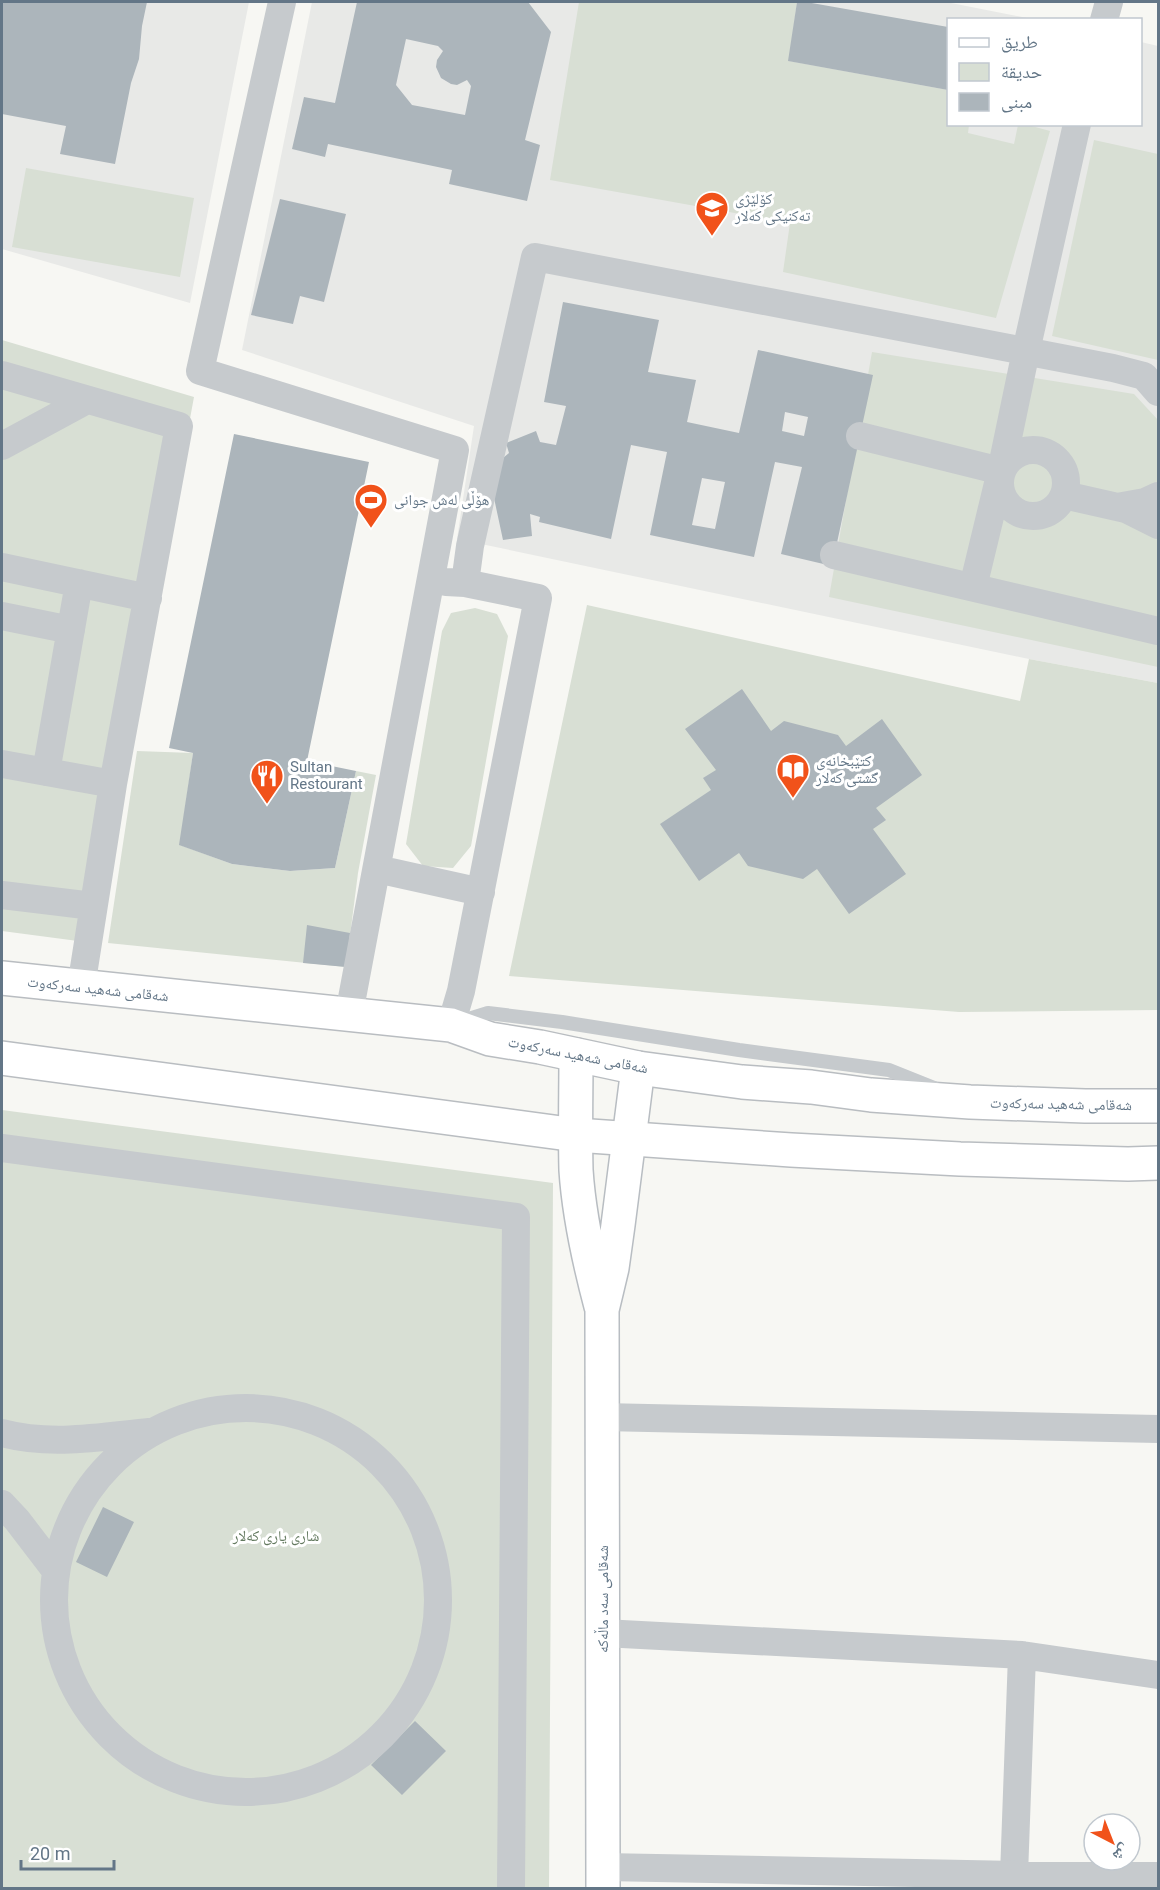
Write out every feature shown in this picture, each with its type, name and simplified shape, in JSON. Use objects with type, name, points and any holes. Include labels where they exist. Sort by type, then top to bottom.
[{"type":"main road","name":"شەقامی شەهید سەرکەوت","points":[[2,978],[451,1025],[490,1039],[638,1068],[742,1082],[970,1102],[1158,1106]]},
{"type":"main road","points":[[576,1055],[576,1170],[582,1227],[602,1310]]},
{"type":"main road","points":[[2,1058],[576,1135],[960,1159],[1158,1163]]},
{"type":"main road","points":[[602,1310],[612,1268],[638,1068]]},
{"type":"main road","name":"شەقامی سەد ماڵەکە","points":[[602,1310],[603,1878]]},
{"type":"street","points":[[282,2],[200,371],[456,450],[349,1014]]},
{"type":"street","points":[[1105,18],[1109,2]]},
{"type":"street","points":[[973,587],[1001,471],[1077,126]]},
{"type":"street","points":[[465,583],[470,546],[535,257],[1113,368],[1144,376],[1158,392]]},
{"type":"street","points":[[2,375],[179,426],[113,784],[81,987]]},
{"type":"street","points":[[2,446],[87,400]]},
{"type":"street","points":[[860,436],[1001,471]]},
{"type":"street","points":[[1034,449],[1045,452],[1054,457],[1065,474],[1064,495],[1060,503],[1046,514],[1021,515],[1006,504],[1002,497],[999,489],[1001,471],[1014,455],[1034,449]]},
{"type":"street","points":[[1064,495],[1126,509],[1158,525]]},
{"type":"street","points":[[1117,507],[1145,502],[1158,496]]},
{"type":"street","points":[[834,555],[1158,631]]},
{"type":"street","points":[[2,567],[148,598]]},
{"type":"street","points":[[432,582],[465,583],[538,598],[461,992],[451,1025]]},
{"type":"street","points":[[46,772],[80,583]]},
{"type":"street","points":[[2,616],[71,630]]},
{"type":"street","points":[[2,764],[113,784]]},
{"type":"street","points":[[377,869],[481,892]]},
{"type":"street","points":[[2,895],[93,906]]},
{"type":"street","points":[[2,1148],[516,1216],[511,1888]]},
{"type":"street","points":[[251,1407],[284,1411],[317,1420],[347,1436],[374,1456],[398,1481],[416,1509],[430,1540],[437,1573],[439,1607],[435,1641],[425,1671],[411,1699],[393,1725],[370,1747],[345,1765],[317,1779],[287,1788],[241,1797],[194,1786],[164,1775],[137,1760],[113,1740],[92,1717],[75,1690],[63,1661],[58,1641],[53,1600],[56,1571],[66,1533],[80,1502],[100,1475],[125,1451],[154,1432],[184,1418],[216,1410],[251,1407]]},
{"type":"street","points":[[602,1417],[1158,1429]]},
{"type":"street","points":[[2,1433],[23,1438],[86,1440],[154,1432]]},
{"type":"street","points":[[2,1504],[56,1571]]},
{"type":"street","points":[[603,1633],[1022,1655],[1158,1675]]},
{"type":"street","points":[[1014,1875],[1022,1655]]},
{"type":"street","points":[[603,1878],[841,1880],[1014,1875],[1119,1882],[1158,1875]]},
{"type":"lane","points":[[451,1025],[488,1013],[889,1070],[970,1102]]},
{"type":"shaded area","points":[[2,2],[249,2],[190,303],[2,249]]},
{"type":"shaded area","name":"کۆلێژی تەکنیکی کەلار","points":[[312,2],[946,2],[1027,18],[947,18],[947,126],[1142,126],[1142,42],[1158,46],[1158,683],[1029,659],[457,539],[474,426],[242,350]]},
{"type":"green space","points":[[579,2],[797,2],[789,61],[947,90],[947,126],[969,126],[968,133],[1014,144],[1018,126],[1032,126],[1050,131],[996,318],[783,272],[790,223],[550,180]]},
{"type":"green space","points":[[1094,140],[1158,154],[1158,360],[1052,336]]},
{"type":"green space","points":[[26,168],[194,198],[180,277],[12,247]]},
{"type":"green space","points":[[2,340],[194,397],[93,943],[2,931]]},
{"type":"green space","points":[[872,352],[1134,394],[1158,420],[1158,667],[829,597]]},
{"type":"green space","points":[[587,605],[1020,701],[1029,659],[1158,683],[1158,1010],[959,1012],[509,976]]},
{"type":"green space","points":[[475,608],[497,614],[508,636],[471,846],[453,868],[423,866],[406,844],[442,631],[451,613]]},
{"type":"green space","points":[[137,751],[193,753],[180,845],[232,864],[290,871],[335,868],[356,771],[376,775],[358,873],[346,967],[108,943]]},
{"type":"green space","name":"شاری یاری کەلار","points":[[2,1110],[553,1183],[549,1888],[2,1888]]},
{"type":"building","points":[[2,2],[147,2],[139,59],[131,83],[115,164],[60,154],[66,126],[2,114]]},
{"type":"building","points":[[357,2],[528,2],[551,32],[525,140],[540,145],[527,201],[449,184],[452,170],[328,144],[325,157],[292,149],[304,97],[335,103]],"holes":[[[406,39],[438,46],[443,51],[437,60],[436,67],[441,78],[457,85],[467,80],[471,86],[465,115],[412,105],[396,85]]]},
{"type":"building","points":[[797,2],[947,27],[947,90],[788,61]]},
{"type":"building","points":[[280,199],[346,214],[324,302],[300,296],[293,324],[251,315]]},
{"type":"building","points":[[563,302],[659,320],[648,372],[696,380],[687,422],[739,433],[758,350],[873,375],[832,566],[781,554],[802,467],[775,462],[754,557],[650,535],[667,452],[631,445],[611,539],[539,522],[540,517],[530,514],[532,536],[503,540],[494,498],[503,458],[509,453],[506,443],[536,431],[540,442],[556,445],[566,406],[544,402]],"holes":[[[785,412],[808,417],[804,436],[782,431]],[[702,478],[725,482],[715,529],[692,525]]]},
{"type":"building","points":[[234,434],[369,462],[307,761],[356,771],[335,868],[290,871],[232,864],[179,845],[193,753],[169,748]]},
{"type":"building","name":"کتێبخانەی گشتی کەلار","points":[[742,689],[771,731],[784,721],[838,735],[846,746],[882,719],[922,775],[876,808],[886,820],[873,829],[906,874],[849,914],[817,869],[803,879],[748,866],[739,853],[699,881],[660,824],[711,790],[703,778],[716,770],[685,729]]},
{"type":"building","points":[[307,925],[350,933],[346,967],[303,963]]},
{"type":"building","points":[[103,1507],[134,1522],[107,1577],[76,1562]]},
{"type":"building","points":[[415,1721],[446,1751],[402,1795],[371,1765]]},
{"type":"place","name":"کۆلێژی تەکنیکی کەلار","points":[[712,237]]},
{"type":"place","name":"هۆڵی لەش جوانی","points":[[371,529]]},
{"type":"place","name":"کتێبخانەی گشتی کەلار","points":[[793,799]]},
{"type":"place","name":"Sultan Restourant","points":[[267,805]]}]
